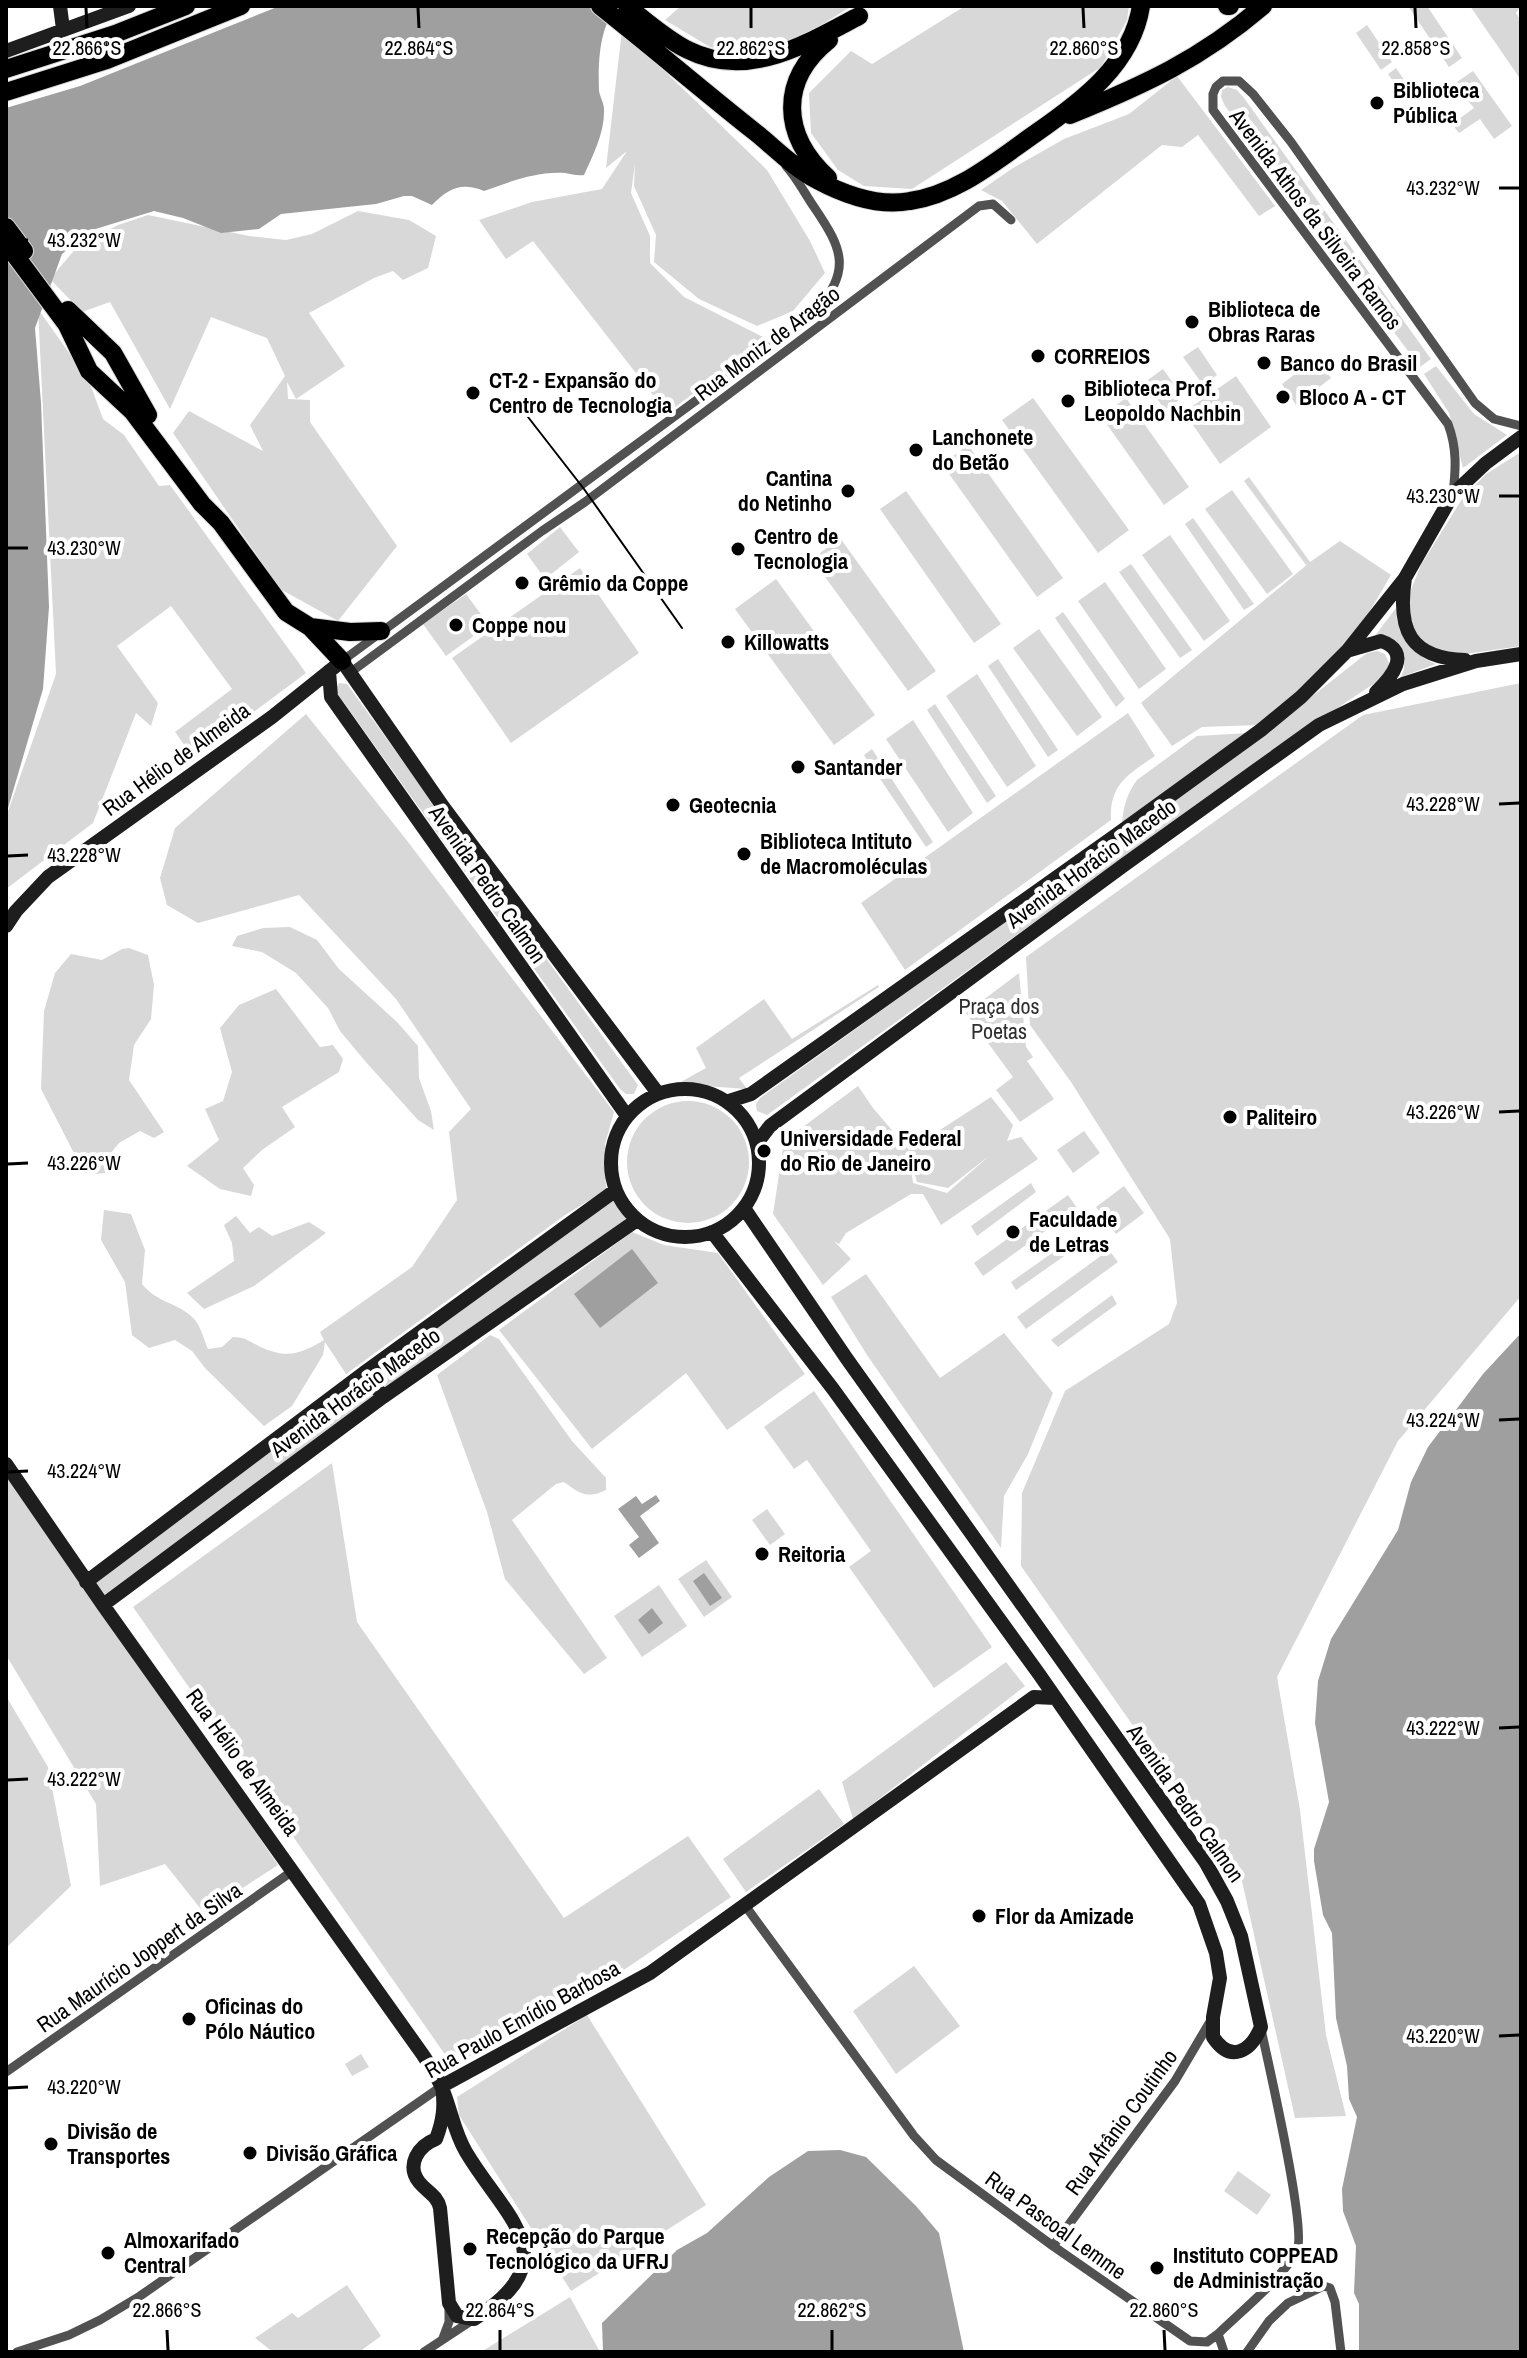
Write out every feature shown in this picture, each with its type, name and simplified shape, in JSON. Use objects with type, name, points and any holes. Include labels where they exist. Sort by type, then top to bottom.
[{"type":"highway","points":[[6,69],[87,44],[186,6]]},
{"type":"highway","points":[[600,6],[664,46],[739,62],[796,49],[866,11]]},
{"type":"highway","points":[[627,6],[741,121],[815,180],[844,193],[890,203],[942,193],[965,182],[1049,124],[1090,91],[1121,58],[1132,38],[1141,6]]},
{"type":"highway","points":[[1049,124],[1150,82],[1194,58],[1263,6]]},
{"type":"highway","points":[[6,92],[107,60],[237,9]]},
{"type":"highway","points":[[844,193],[809,158],[800,144],[792,102],[796,82],[809,58],[866,11]]},
{"type":"highway","points":[[6,227],[76,320],[113,353],[141,406],[202,504],[221,523],[286,612],[310,627],[341,668]]},
{"type":"highway","points":[[6,243],[67,325],[89,371],[128,406],[168,451]]},
{"type":"highway","points":[[310,627],[350,632],[381,631]]},
{"type":"street","points":[[60,6],[63,29]]},
{"type":"street","points":[[6,51],[122,7]]},
{"type":"street","name":"Avenida Athos da Silveira Ramos","points":[[1453,494],[1457,461],[1448,424],[1213,110],[1213,94],[1219,83],[1239,81],[1253,94],[1300,155],[1475,403],[1494,419],[1521,426]]},
{"type":"street","name":"Rua Moniz de Aragão","points":[[341,668],[381,631],[806,322],[835,287],[840,267],[836,244],[790,171],[741,121]]},
{"type":"street","name":"Rua Moniz de Aragão","points":[[341,668],[585,502],[979,206],[993,204],[1011,220]]},
{"type":"street","name":"Avenida Horácio Macedo","points":[[729,1101],[751,1094],[1261,730],[1301,697],[1347,651],[1405,578],[1453,494],[1486,463],[1521,437]]},
{"type":"street","points":[[1405,578],[1402,615],[1407,632],[1415,644],[1428,653],[1446,660],[1476,661],[1521,654]]},
{"type":"street","points":[[1347,651],[1381,641],[1393,649],[1397,657],[1395,672],[1370,698]]},
{"type":"street","name":"Avenida Horácio Macedo","points":[[757,1143],[770,1126],[1319,725],[1403,684],[1476,661]]},
{"type":"street","points":[[303,693],[331,697],[341,668]]},
{"type":"street","name":"Rua Hélio de Almeida","points":[[6,926],[48,877],[341,668]]},
{"type":"street","name":"Avenida Pedro Calmon","points":[[341,668],[657,1092]]},
{"type":"street","name":"Avenida Pedro Calmon","points":[[331,697],[627,1116]]},
{"type":"street","points":[[693,1088],[729,1101],[747,1121],[757,1143],[759,1166],[755,1188],[744,1208],[730,1223],[693,1237],[673,1237],[654,1231],[637,1220],[624,1207],[611,1171],[611,1151],[617,1132],[627,1116],[638,1104],[657,1092],[693,1088]]},
{"type":"street","name":"Avenida Horácio Macedo","points":[[86,1582],[365,1372],[616,1190]]},
{"type":"street","name":"Avenida Pedro Calmon","points":[[744,1208],[847,1359],[1206,1863],[1227,1901],[1241,1936],[1261,2027]]},
{"type":"street","name":"Avenida Horácio Macedo","points":[[103,1605],[383,1397],[637,1220]]},
{"type":"street","points":[[712,1232],[833,1389],[1039,1674],[1199,1904],[1216,1953],[1220,1978],[1213,2037],[1226,2051],[1233,2052],[1248,2047],[1256,2040],[1261,2027]]},
{"type":"street","points":[[365,1372],[383,1397]]},
{"type":"street","name":"Rua Hélio de Almeida","points":[[6,1464],[86,1582],[294,1870],[442,2086],[466,2151],[518,2226],[523,2253],[520,2274],[510,2292],[474,2319]]},
{"type":"street","points":[[1039,1674],[1034,1697],[1055,1698]]},
{"type":"street","name":"Rua Paulo Emídio Barbosa","points":[[17,2352],[79,2330],[140,2296],[442,2086],[638,1980],[1034,1697]]},
{"type":"street","name":"Rua Maurício Joppert da Silva","points":[[6,2072],[294,1870]]},
{"type":"street","name":"Rua Pascoal Lemme","points":[[744,1904],[914,2136],[936,2160],[1181,2337],[1198,2343],[1207,2342],[1218,2334]]},
{"type":"street","name":"Rua Afrânio Coutinho","points":[[1053,2246],[1175,2081],[1213,2017]]},
{"type":"street","points":[[1224,2352],[1218,2334],[1289,2265],[1299,2248],[1295,2201],[1261,2027]]},
{"type":"street","points":[[436,2139],[443,2113],[442,2086]]},
{"type":"street","points":[[441,2340],[449,2322],[449,2303],[440,2208],[435,2197],[414,2174],[415,2156],[436,2139],[466,2151]]},
{"type":"street","points":[[1247,2352],[1269,2321],[1288,2303],[1324,2286],[1330,2288],[1335,2302],[1341,2352]]},
{"type":"street","points":[[449,2303],[457,2316],[474,2319]]},
{"type":"street","points":[[424,2352],[474,2319]]},
{"type":"green space","points":[[681,6],[852,6],[782,49],[744,54],[710,47],[665,20]]},
{"type":"green space","points":[[965,6],[1129,6],[1127,20],[1101,67],[912,189],[864,186],[838,170],[811,133],[809,93],[851,51],[872,64]]},
{"type":"green space","points":[[1408,6],[1427,6],[1462,58],[1449,67]]},
{"type":"green space","points":[[1470,6],[1521,6],[1516,13],[1521,21],[1521,80]]},
{"type":"green space","points":[[1367,25],[1392,62],[1381,70],[1356,33]]},
{"type":"green space","points":[[622,30],[767,170],[810,241],[825,273],[793,311],[757,326],[699,299],[654,262],[656,235],[634,186],[635,164],[631,193],[650,236],[650,263],[684,297],[767,339],[667,413],[533,241],[506,259],[479,220],[532,202],[602,189],[627,151],[606,168]]},
{"type":"green space","points":[[1396,68],[1413,93],[1405,98],[1388,74]]},
{"type":"green space","points":[[1473,71],[1512,126],[1494,139],[1480,119],[1459,133],[1452,124],[1474,108],[1454,84]]},
{"type":"green space","points":[[1177,76],[1275,206],[1259,216],[1198,135],[1182,147],[1162,145],[1037,244],[1002,201],[981,190],[1064,139],[1129,114]]},
{"type":"green space","points":[[1228,87],[1237,90],[1244,98],[1431,359],[1420,367],[1225,106],[1222,90]]},
{"type":"green space","points":[[358,211],[409,220],[436,236],[428,268],[403,280],[393,271],[374,278],[309,313],[345,366],[296,399],[287,382],[288,399],[310,400],[310,422],[397,546],[338,621],[280,589],[173,433],[189,411],[263,451],[250,425],[285,376],[267,338],[211,317],[170,409],[110,302],[82,312],[50,279],[77,247],[118,225],[148,215],[249,236],[286,240],[312,234]]},
{"type":"green space","points":[[38,309],[89,381],[103,419],[124,435],[159,486],[170,485],[306,673],[193,757],[175,732],[232,689],[171,606],[117,646],[158,703],[151,726],[136,713],[93,823],[6,889],[6,817],[56,674]]},
{"type":"green space","points":[[1198,347],[1217,375],[1203,385],[1183,357]]},
{"type":"green space","points":[[1316,358],[1331,378],[1296,405],[1282,384]]},
{"type":"green space","points":[[1436,366],[1474,414],[1507,435],[1463,468],[1449,413],[1424,374]]},
{"type":"green space","points":[[1163,369],[1183,397],[1165,410],[1145,382]]},
{"type":"green space","points":[[1236,376],[1271,427],[1220,464],[1184,412]]},
{"type":"green space","points":[[1033,398],[1129,530],[1098,553],[1002,420]]},
{"type":"green space","points":[[1126,398],[1189,487],[1164,505],[1101,416]]},
{"type":"green space","points":[[968,445],[1063,578],[1037,597],[942,464]]},
{"type":"green space","points":[[1521,452],[1521,646],[1459,655],[1426,647],[1409,624],[1408,597],[1421,565],[1462,499],[1486,474]]},
{"type":"green space","points":[[1249,477],[1310,562],[1340,541],[1391,575],[1361,626],[1307,684],[1259,725],[1202,727],[1172,746],[1141,703],[1309,563],[1306,565],[1244,481]]},
{"type":"green space","points":[[1232,490],[1293,574],[1267,594],[1205,509]]},
{"type":"green space","points":[[906,491],[1001,624],[974,643],[880,509]]},
{"type":"green space","points":[[1193,518],[1254,604],[1244,610],[1185,524]]},
{"type":"green space","points":[[560,527],[579,552],[545,579],[527,554]]},
{"type":"green space","points":[[1170,535],[1230,621],[1204,641],[1142,555]]},
{"type":"green space","points":[[840,538],[936,671],[908,691],[812,559]]},
{"type":"green space","points":[[1131,564],[1192,650],[1180,658],[1119,572]]},
{"type":"green space","points":[[580,568],[639,653],[511,743],[452,658]]},
{"type":"green space","points":[[776,579],[875,715],[834,745],[735,609]]},
{"type":"green space","points":[[1105,582],[1166,669],[1139,689],[1078,601]]},
{"type":"green space","name":"Coppe nou","points":[[466,594],[489,625],[446,656],[423,624]]},
{"type":"green space","points":[[1396,608],[1402,635],[1412,649],[1436,664],[1401,677],[1404,654],[1374,637]]},
{"type":"green space","points":[[1063,612],[1125,699],[1116,707],[1055,618]]},
{"type":"green space","points":[[1039,629],[1102,717],[1077,736],[1013,648]]},
{"type":"green space","points":[[1377,651],[1385,654],[1389,663],[1384,677],[1262,758],[767,1115],[757,1111],[760,1098],[1254,742],[1367,653]]},
{"type":"green space","points":[[998,659],[1058,750],[1048,757],[988,666]]},
{"type":"green space","points":[[977,674],[1036,766],[1007,787],[946,696]]},
{"type":"green space","points":[[339,683],[347,684],[638,1085],[634,1094],[626,1094],[620,1089],[335,690]]},
{"type":"green space","points":[[1521,683],[1521,1296],[1398,1441],[1277,1677],[1300,1810],[1326,2035],[1346,2116],[1295,2118],[1242,1881],[1021,1566],[1022,1493],[1065,1391],[1169,1324],[1177,1303],[1170,1239],[1071,1082],[1030,1025],[1026,957],[1363,715]]},
{"type":"green space","points":[[935,704],[996,796],[987,803],[927,710]]},
{"type":"green space","points":[[1128,713],[1155,756],[1122,781],[1113,797],[1111,820],[905,970],[861,903]]},
{"type":"green space","points":[[306,714],[405,838],[614,1112],[605,1144],[606,1190],[565,1215],[346,1374],[325,1342],[323,1355],[292,1406],[264,1426],[192,1351],[175,1340],[149,1348],[132,1335],[125,1282],[101,1240],[104,1210],[131,1214],[145,1250],[142,1284],[155,1296],[189,1314],[201,1330],[208,1349],[222,1347],[233,1337],[280,1353],[302,1351],[324,1340],[320,1332],[412,1267],[457,1200],[449,1132],[471,1109],[396,999],[299,895],[198,923],[167,905],[160,878],[175,828]]},
{"type":"green space","points":[[913,720],[973,813],[948,832],[886,739]]},
{"type":"green space","points":[[1248,733],[1122,827],[1126,802],[1137,780],[1197,736]]},
{"type":"green space","points":[[872,749],[933,842],[926,847],[864,755]]},
{"type":"green space","points":[[290,927],[317,940],[339,969],[397,1022],[418,1046],[419,1078],[434,1130],[418,1120],[365,1061],[340,1031],[328,1008],[296,973],[262,952],[232,946],[237,936],[263,928]]},
{"type":"green space","points":[[129,948],[148,955],[154,985],[151,1019],[134,1045],[129,1080],[164,1132],[154,1138],[140,1131],[119,1143],[110,1154],[120,1171],[96,1174],[77,1159],[41,1089],[44,1011],[55,973],[71,954],[102,960]]},
{"type":"green space","name":"Praça dos Poetas","points":[[1019,973],[1026,1047],[1033,1057],[1027,1061],[1054,1099],[1020,1122],[996,1090],[1013,1077],[966,1013]]},
{"type":"green space","points":[[878,985],[739,1078],[747,1089],[677,1084],[706,1068],[696,1048],[764,999],[792,1039]]},
{"type":"green space","points":[[276,989],[320,1047],[333,1045],[343,1059],[339,1072],[282,1107],[295,1127],[243,1168],[254,1185],[251,1196],[220,1189],[187,1166],[219,1140],[205,1109],[223,1101],[232,1072],[220,1028],[239,1005]]},
{"type":"green space","points":[[858,1086],[909,1150],[991,1097],[1013,1125],[1007,1141],[1021,1137],[1038,1159],[941,1225],[923,1194],[911,1194],[846,1233],[839,1244],[834,1241],[851,1259],[823,1285],[773,1214],[784,1141]],"holes":[[[989,1156],[947,1193],[913,1183],[910,1159],[917,1182],[948,1188]]]},
{"type":"green space","points":[[688,1101],[711,1106],[731,1119],[744,1139],[749,1162],[744,1185],[731,1205],[711,1218],[688,1223],[665,1218],[645,1205],[632,1185],[627,1162],[632,1139],[645,1119],[665,1106]]},
{"type":"green space","points":[[1084,1131],[1100,1153],[1073,1173],[1057,1150]]},
{"type":"green space","points":[[1031,1183],[1036,1192],[977,1236],[971,1226]]},
{"type":"green space","points":[[1124,1186],[1144,1213],[1116,1234],[1096,1207]]},
{"type":"green space","points":[[616,1190],[624,1207],[637,1220],[103,1605],[86,1582]]},
{"type":"green space","points":[[1068,1195],[1077,1208],[983,1276],[974,1263]]},
{"type":"green space","points":[[236,1216],[250,1233],[259,1227],[272,1236],[309,1222],[326,1233],[254,1286],[204,1309],[187,1293],[234,1261],[232,1243],[224,1225]]},
{"type":"green space","points":[[632,1232],[664,1245],[718,1253],[805,1374],[727,1430],[686,1373],[592,1449],[499,1330]]},
{"type":"green space","points":[[1072,1239],[1077,1247],[1016,1290],[1011,1282]]},
{"type":"green space","points":[[1109,1250],[1118,1262],[1026,1329],[1017,1317]]},
{"type":"green space","points":[[866,1274],[940,1378],[1004,1333],[1053,1393],[1028,1454],[1004,1496],[1001,1548],[867,1355],[831,1297]]},
{"type":"green space","points":[[1112,1295],[1117,1304],[1058,1347],[1051,1340]]},
{"type":"green space","points":[[490,1335],[499,1339],[572,1441],[606,1478],[606,1490],[589,1495],[564,1482],[556,1484],[512,1520],[607,1658],[584,1674],[505,1579],[487,1512],[437,1375]]},
{"type":"green space","points":[[814,1391],[992,1647],[934,1688],[849,1567],[871,1551],[807,1460],[794,1469],[764,1427]]},
{"type":"green space","points":[[332,1463],[357,1622],[564,1918],[688,1836],[731,1897],[612,1978],[453,2066],[133,1607]]},
{"type":"green space","points":[[6,1467],[278,1865],[204,1913],[165,1864],[100,1886],[96,1804],[6,1655]]},
{"type":"green space","points":[[767,1509],[785,1534],[770,1545],[752,1520]]},
{"type":"green space","points":[[706,1560],[732,1597],[704,1617],[678,1579]]},
{"type":"green space","points":[[659,1585],[687,1626],[642,1657],[614,1616]]},
{"type":"green space","points":[[1006,1662],[1025,1686],[853,1819],[842,1782]]},
{"type":"green space","points":[[6,1696],[48,1767],[71,1886],[6,1948]]},
{"type":"green space","points":[[819,1789],[844,1824],[746,1892],[723,1859]]},
{"type":"green space","points":[[914,1966],[960,2026],[896,2074],[853,2011]]},
{"type":"green space","points":[[587,2015],[706,2205],[571,2291],[459,2115],[457,2097]]},
{"type":"green space","points":[[361,2054],[369,2067],[352,2076],[345,2064]]},
{"type":"green space","points":[[1238,2171],[1271,2195],[1257,2215],[1224,2191]]},
{"type":"green space","points":[[347,2285],[381,2336],[359,2352],[273,2352],[255,2338],[292,2313],[298,2318]]},
{"type":"green space","points":[[570,2297],[600,2352],[481,2352]]},
{"type":"shaded area","points":[[617,6],[606,25],[601,46],[599,91],[604,118],[595,151],[584,175],[544,174],[484,191],[456,188],[432,205],[412,196],[404,196],[376,204],[281,214],[259,229],[221,233],[154,211],[89,231],[62,254],[35,328],[49,607],[43,689],[6,815],[6,108],[80,86],[277,7]]},
{"type":"shaded area","points":[[632,1249],[658,1283],[600,1328],[574,1294]]},
{"type":"shaded area","points":[[1521,1333],[1521,2352],[1359,2352],[1359,2304],[1354,2293],[1356,2246],[1343,2211],[1342,2189],[1357,2117],[1349,2099],[1347,2066],[1336,2018],[1332,1933],[1323,1915],[1314,1861],[1314,1849],[1329,1802],[1315,1723],[1318,1681],[1331,1639],[1398,1530],[1411,1482],[1428,1447],[1483,1374]]},
{"type":"shaded area","points":[[656,1495],[660,1501],[640,1516],[659,1543],[639,1558],[629,1545],[639,1537],[618,1509],[636,1496],[642,1504]]},
{"type":"shaded area","points":[[704,1573],[722,1598],[710,1606],[693,1581]]},
{"type":"shaded area","points":[[652,1608],[663,1623],[649,1634],[638,1620]]},
{"type":"shaded area","points":[[840,2150],[866,2157],[939,2233],[964,2352],[603,2352],[602,2323],[677,2250],[707,2233],[769,2177],[808,2151]]},
{"type":"tram line","points":[[521,408],[584,489],[682,628]]},
{"type":"place","name":"Biblioteca Pública","points":[[1377,103]]},
{"type":"place","name":"Biblioteca de Obras Raras","points":[[1192,322]]},
{"type":"place","name":"CORREIOS","points":[[1038,356]]},
{"type":"place","name":"Banco do Brasil","points":[[1264,363]]},
{"type":"place","name":"CT-2 - Expansão do Centro de Tecnologia","points":[[473,393]]},
{"type":"place","name":"Bloco A - CT","points":[[1283,397]]},
{"type":"place","name":"Biblioteca Prof. Leopoldo Nachbin","points":[[1068,401]]},
{"type":"place","name":"Lanchonete do Betão","points":[[916,450]]},
{"type":"place","name":"Cantina do Netinho","points":[[848,491]]},
{"type":"place","name":"Centro de Tecnologia","points":[[738,549]]},
{"type":"place","name":"Grêmio da Coppe","points":[[522,583]]},
{"type":"place","name":"Coppe nou","points":[[456,625]]},
{"type":"place","name":"Killowatts","points":[[728,642]]},
{"type":"place","name":"Santander","points":[[798,767]]},
{"type":"place","name":"Geotecnia","points":[[673,805]]},
{"type":"place","name":"Biblioteca Intituto de Macromoléculas","points":[[744,854]]},
{"type":"place","name":"Paliteiro","points":[[1230,1117]]},
{"type":"place","name":"Universidade Federal do Rio de Janeiro","points":[[764,1151]]},
{"type":"place","name":"Faculdade de Letras","points":[[1013,1232]]},
{"type":"place","name":"Reitoria","points":[[762,1554]]},
{"type":"place","name":"Flor da Amizade","points":[[979,1916]]},
{"type":"place","name":"Oficinas do Pólo Náutico","points":[[189,2019]]},
{"type":"place","name":"Divisão de Transportes","points":[[51,2144]]},
{"type":"place","name":"Divisão Gráfica","points":[[250,2153]]},
{"type":"place","name":"Recepção do Parque Tecnológico da UFRJ","points":[[470,2249]]},
{"type":"place","name":"Almoxarifado Central","points":[[108,2253]]},
{"type":"place","name":"Instituto COPPEAD de Administração","points":[[1157,2268]]}]
